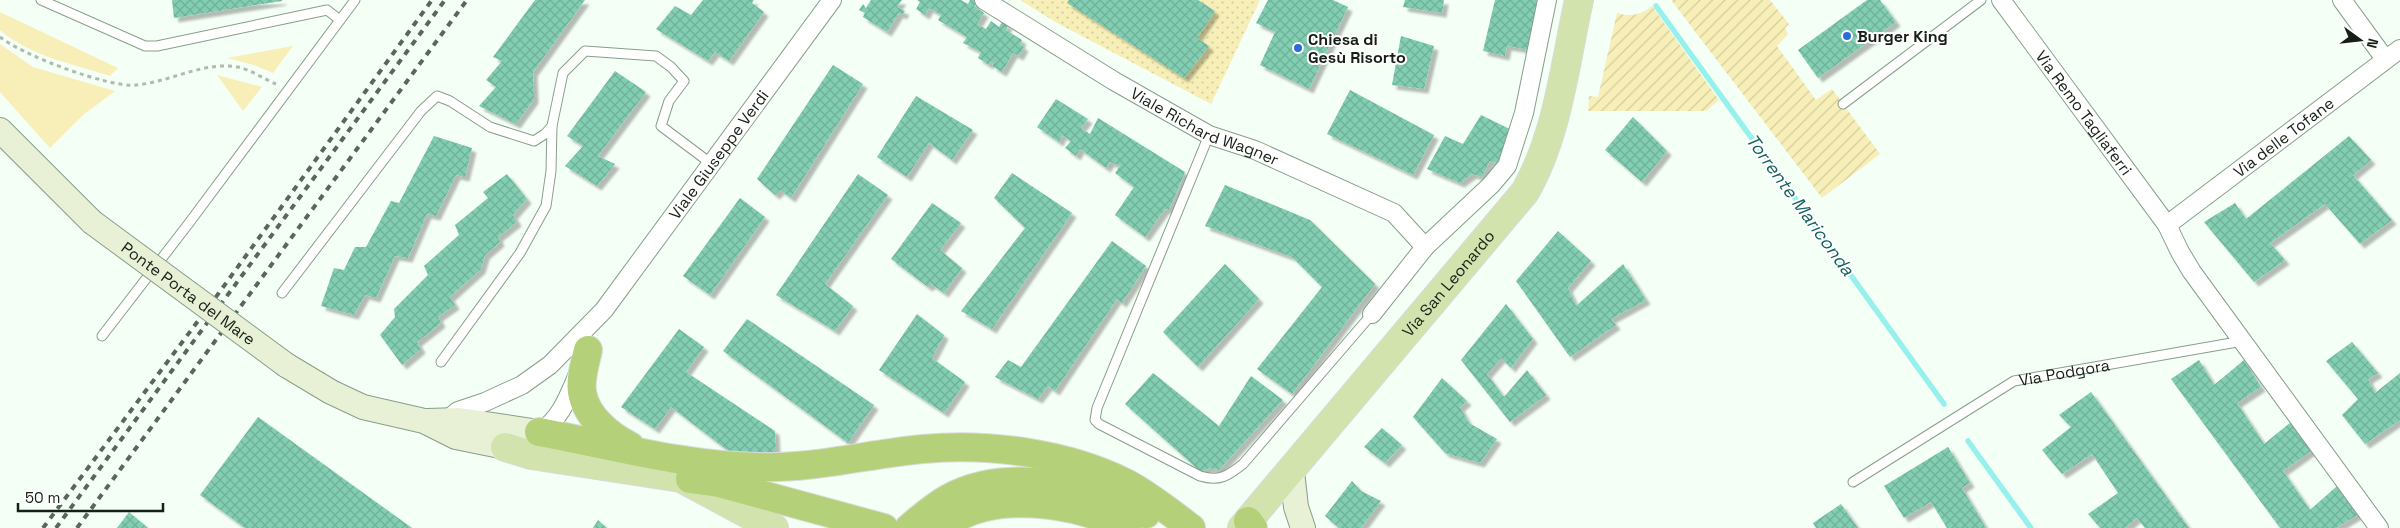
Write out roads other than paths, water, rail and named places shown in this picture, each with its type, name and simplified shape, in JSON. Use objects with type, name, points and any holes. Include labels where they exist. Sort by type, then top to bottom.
[{"type":"highway","points":[[588,350],[582,377],[582,392],[585,402],[592,414],[612,435],[645,453]]},
{"type":"highway","points":[[538,432],[712,465],[759,468],[809,466],[923,448],[985,447],[1010,450],[1034,454],[1100,472],[1126,483],[1160,504],[1191,528]]},
{"type":"highway","points":[[681,478],[719,482],[884,528]]},
{"type":"highway","points":[[909,528],[926,513],[951,497],[986,485],[1027,481],[1064,485],[1118,500],[1168,528]]},
{"type":"highway","points":[[944,528],[969,513],[1002,505],[1035,503],[1089,512],[1127,528]]},
{"type":"main road","name":"Via San Leonardo","points":[[1248,526],[1268,498],[1447,282],[1525,192],[1537,170],[1553,119],[1579,0]]},
{"type":"main road","name":"Ponte Porta del Mare","points":[[0,130],[49,182],[92,222],[286,365],[331,392],[363,407],[424,421]]},
{"type":"main road","points":[[424,421],[447,420],[538,432]]},
{"type":"main road","points":[[424,421],[456,438],[506,447],[531,456],[681,478],[774,528]]},
{"type":"main road","points":[[506,447],[538,432]]},
{"type":"main road","points":[[1292,471],[1296,507],[1301,528]]},
{"type":"main road","points":[[1268,498],[1301,528]]},
{"type":"street","name":"Viale Giuseppe Verdi","points":[[447,420],[458,411],[485,402],[522,385],[550,365],[604,310],[713,165],[832,0]]},
{"type":"street","name":"Viale Richard Wagner","points":[[984,0],[1114,81],[1209,135],[1255,150],[1394,213],[1425,248]]},
{"type":"street","points":[[1372,314],[1425,248],[1491,185],[1507,166],[1524,113],[1547,0]]},
{"type":"street","name":"Via Remo Tagliaferri","points":[[2001,0],[2167,225]]},
{"type":"street","points":[[2342,0],[2385,59]]},
{"type":"street","name":"Via delle Tofane","points":[[2167,225],[2400,49]]},
{"type":"street","points":[[2167,225],[2192,272],[2379,528]]},
{"type":"street","name":"Viale Giuseppe Verdi","points":[[538,432],[550,426],[567,400],[604,310]]},
{"type":"lane","points":[[41,0],[145,46],[157,46],[327,10],[340,20]]},
{"type":"lane","points":[[102,336],[355,0]]},
{"type":"lane","points":[[1843,104],[1981,0]]},
{"type":"lane","points":[[441,362],[520,253],[546,206],[551,171],[552,126],[563,73],[586,51],[656,56],[671,67],[684,80],[669,101],[662,126],[713,165]]},
{"type":"lane","points":[[282,293],[422,111],[437,96],[450,101],[490,127],[534,141],[552,126]]},
{"type":"lane","points":[[1209,135],[1100,401],[1095,420],[1099,424],[1200,476],[1208,479],[1223,478],[1243,464],[1372,314]]},
{"type":"lane","name":"Via Podgora","points":[[1853,482],[2014,381],[2243,341]]},
{"type":"waterway","name":"Torrente Mariconda","points":[[1656,6],[1944,404]]},
{"type":"waterway","name":"Torrente Mariconda","points":[[1968,441],[2031,528]]},
{"type":"railway","points":[[43,528],[213,301],[432,0]]},
{"type":"railway","points":[[56,528],[445,0]]},
{"type":"railway","points":[[77,528],[467,0]]},
{"type":"place","name":"Burger King","points":[[1847,36]]},
{"type":"place","name":"Chiesa di Gesù Risorto","points":[[1298,48]]}]
